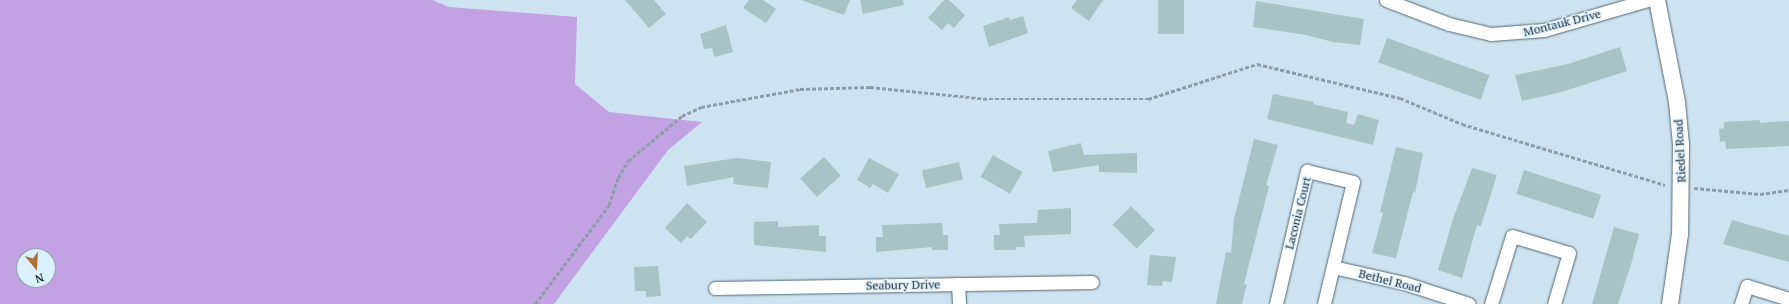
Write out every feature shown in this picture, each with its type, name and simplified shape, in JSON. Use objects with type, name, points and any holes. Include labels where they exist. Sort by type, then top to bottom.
[{"type":"street","name":"Montauk Drive","points":[[1386,0],[1448,24],[1491,34],[1544,30],[1647,0]]},
{"type":"street","name":"Riedel Road","points":[[1657,0],[1677,102],[1682,187],[1680,234],[1670,304]]},
{"type":"street","name":"Laconia Court","points":[[1276,304],[1306,171],[1353,182],[1324,304]]},
{"type":"street","points":[[1491,304],[1512,236],[1569,253],[1554,304]]},
{"type":"street","name":"Bethel Road","points":[[1333,267],[1404,283],[1469,304]]},
{"type":"street","name":"Seabury Drive","points":[[715,288],[1092,282]]},
{"type":"street","points":[[958,284],[959,304]]},
{"type":"street","points":[[1741,304],[1747,286],[1789,299]]},
{"type":"path","points":[[535,304],[609,205],[618,178],[628,161],[682,116],[701,107],[800,89],[870,87],[1011,99],[1148,99],[1257,64],[1400,98],[1492,134],[1656,184],[1760,194],[1789,190]]},
{"type":"shaded area","points":[[0,0],[432,0],[449,7],[577,17],[575,84],[609,112],[702,122],[668,150],[554,304],[0,304]]},
{"type":"building","points":[[625,0],[654,0],[666,14],[649,28]]},
{"type":"building","points":[[749,0],[763,0],[776,9],[766,23],[743,8]]},
{"type":"building","points":[[801,0],[850,0],[844,15]]},
{"type":"building","points":[[860,0],[903,0],[904,5],[863,14]]},
{"type":"building","points":[[944,0],[949,0],[965,15],[954,28],[948,23],[942,30],[928,18]]},
{"type":"building","points":[[1077,0],[1103,0],[1089,21],[1071,8]]},
{"type":"building","points":[[1158,0],[1184,0],[1184,34],[1158,34]]},
{"type":"building","points":[[1256,1],[1364,19],[1360,45],[1333,42],[1306,35],[1253,27]]},
{"type":"building","points":[[1023,16],[1028,33],[989,47],[983,26],[1009,17],[1010,20]]},
{"type":"building","points":[[726,25],[733,52],[714,57],[712,48],[704,49],[700,34]]},
{"type":"building","points":[[1387,38],[1489,75],[1481,100],[1378,62]]},
{"type":"building","points":[[1620,47],[1627,71],[1558,93],[1522,101],[1515,75],[1568,64]]},
{"type":"building","points":[[1273,94],[1314,102],[1313,104],[1348,112],[1346,123],[1354,125],[1358,114],[1379,120],[1373,145],[1267,119]]},
{"type":"building","points":[[1760,120],[1760,123],[1789,121],[1789,146],[1726,149],[1725,141],[1720,142],[1719,129],[1724,128],[1724,122]]},
{"type":"building","points":[[1254,139],[1278,145],[1266,185],[1269,186],[1244,284],[1247,285],[1242,304],[1216,304],[1226,252],[1231,253],[1234,219]]},
{"type":"building","points":[[1081,143],[1084,155],[1137,153],[1137,173],[1099,172],[1099,165],[1053,172],[1048,151]]},
{"type":"building","points":[[1396,147],[1423,153],[1415,193],[1413,192],[1396,258],[1372,253],[1383,213],[1380,212]]},
{"type":"building","points":[[993,155],[1022,172],[1010,194],[980,177]]},
{"type":"building","points":[[824,157],[841,176],[817,197],[800,178]]},
{"type":"building","points":[[737,158],[771,162],[768,188],[733,184],[734,177],[687,186],[684,166]]},
{"type":"building","points":[[869,158],[899,174],[888,193],[873,184],[870,188],[857,180]]},
{"type":"building","points":[[959,162],[963,180],[926,188],[922,171]]},
{"type":"building","points":[[1472,168],[1497,175],[1481,226],[1477,225],[1462,278],[1438,270],[1453,219]]},
{"type":"building","points":[[1524,170],[1601,195],[1593,219],[1516,194]]},
{"type":"building","points":[[687,203],[707,222],[691,239],[687,236],[681,243],[665,228]]},
{"type":"building","points":[[1131,206],[1155,230],[1137,248],[1113,224]]},
{"type":"building","points":[[1071,208],[1071,234],[1024,236],[1025,247],[1016,247],[1016,250],[994,250],[994,235],[1000,235],[999,224],[1037,223],[1038,210]]},
{"type":"building","points":[[1732,220],[1789,236],[1789,262],[1723,244]]},
{"type":"building","points":[[778,221],[778,227],[819,225],[819,236],[826,236],[826,252],[754,245],[754,222]]},
{"type":"building","points":[[942,223],[943,235],[948,235],[948,250],[932,250],[932,247],[876,252],[876,237],[883,237],[882,225]]},
{"type":"building","points":[[1614,227],[1639,234],[1632,261],[1618,304],[1592,304]]},
{"type":"building","points":[[1150,255],[1176,257],[1172,282],[1163,281],[1162,286],[1147,285]]},
{"type":"building","points":[[658,266],[661,296],[646,297],[646,291],[635,291],[634,267]]}]
